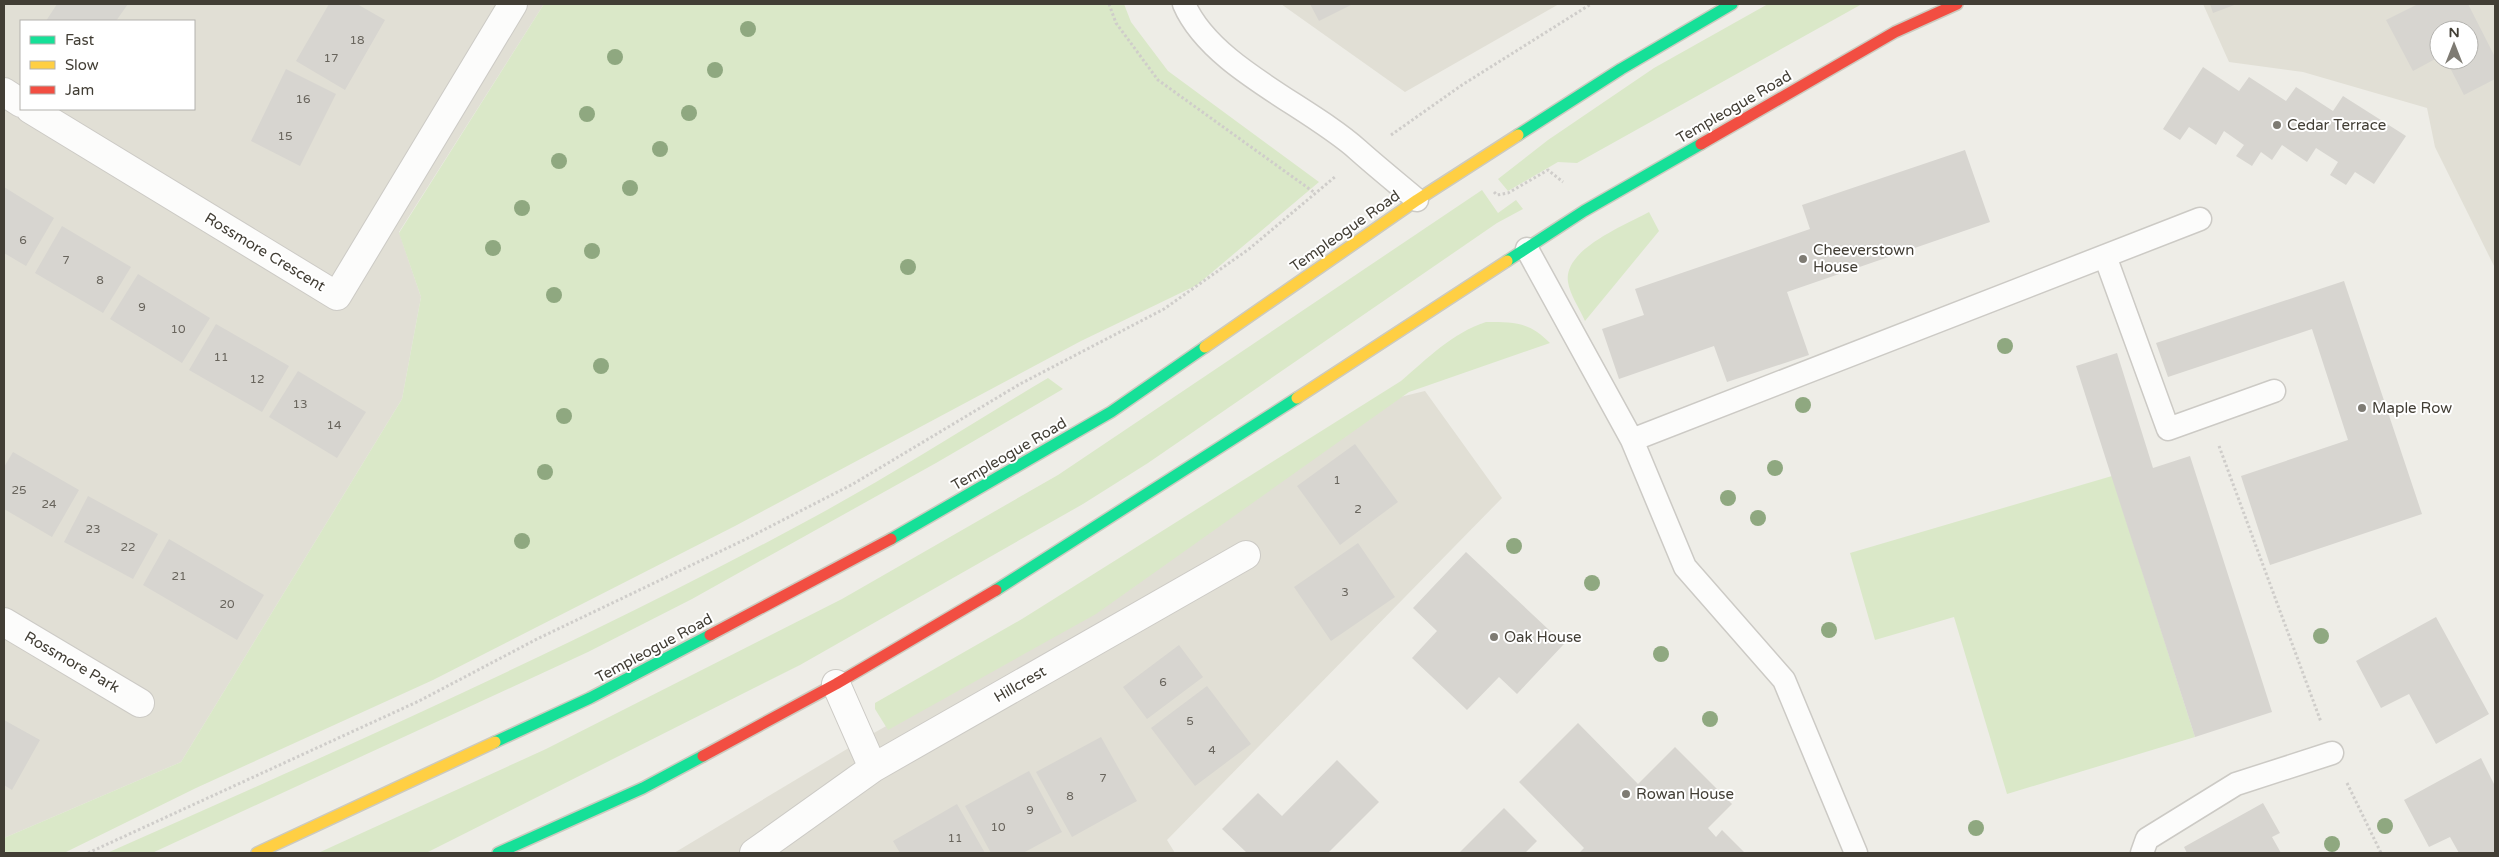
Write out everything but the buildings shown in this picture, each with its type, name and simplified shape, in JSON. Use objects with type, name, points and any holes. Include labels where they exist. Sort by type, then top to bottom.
[{"type":"main road","name":"Templeogue Road","points":[[256,853],[590,698],[872,549],[1111,412],[1417,200],[1620,69],[1732,4]]},
{"type":"main road","name":"Templeogue Road","points":[[498,853],[643,788],[836,684],[1015,578],[1584,211],[1895,32],[1957,4]]},
{"type":"street","name":"Rossmore Crescent","points":[[32,110],[337,296],[512,4]]},
{"type":"street","points":[[4,92],[20,102]]},
{"type":"street","name":"Hillcrest","points":[[754,853],[873,768],[1246,555]]},
{"type":"street","name":"Rossmore Park","points":[[4,622],[140,703]]},
{"type":"street","points":[[836,684],[873,768]]},
{"type":"lane","points":[[1184,4],[1190,18],[1223,54],[1362,155],[1417,200]]},
{"type":"lane","points":[[1632,440],[2200,219]]},
{"type":"lane","points":[[1527,248],[1632,440],[1685,567],[1784,680],[1856,853]]},
{"type":"lane","points":[[2105,256],[2168,429],[2274,391]]},
{"type":"lane","points":[[2142,853],[2147,839],[2236,784],[2332,753]]},
{"type":"path","points":[[1109,4],[1116,23],[1158,80],[1316,194]]},
{"type":"path","points":[[88,853],[419,701],[537,639],[744,540],[853,484],[1020,384],[1164,309],[1249,248],[1362,155],[1434,104],[1592,4]]},
{"type":"path","points":[[1489,185],[1497,195],[1508,193],[1548,170],[1560,178],[1567,187]]},
{"type":"path","points":[[2207,415],[2332,753],[2381,853]]},
{"type":"shaded area","points":[[4,4],[544,4],[399,232],[421,297],[402,399],[181,762],[4,838]]},
{"type":"shaded area","points":[[1281,4],[1559,4],[1405,92]]},
{"type":"shaded area","points":[[2203,4],[2495,4],[2495,268],[2435,147],[2427,108],[2303,72],[2229,62]]},
{"type":"shaded area","points":[[1425,391],[1502,498],[1167,840],[1175,853],[674,853],[872,734],[1093,611],[1396,398]]},
{"type":"green space","points":[[544,4],[1124,4],[1131,22],[1168,71],[1319,182],[1197,285],[1081,341],[735,526],[433,680],[196,788],[64,853],[4,853],[4,838],[181,762],[402,399],[421,297],[399,233]]},
{"type":"green space","points":[[1768,4],[1862,4],[1577,163],[1558,162],[1508,191],[1498,179],[1548,140],[1654,68]]},
{"type":"green space","points":[[1482,190],[1498,213],[1516,200],[1523,209],[1497,223],[1148,463],[1083,504],[800,665],[426,853],[318,853],[546,749],[842,599],[1058,475]]},
{"type":"green space","points":[[1649,212],[1659,231],[1585,321],[1568,282],[1569,270],[1575,259],[1598,239]]},
{"type":"green space","points":[[1486,322],[1505,322],[1528,327],[1550,343],[1409,392],[1096,614],[888,730],[875,709],[875,703],[1022,619],[1401,381],[1451,339]]},
{"type":"green space","points":[[1048,378],[1063,389],[936,463],[692,599],[588,652],[152,853],[107,853],[465,692],[642,606],[845,500]]},
{"type":"green space","points":[[2112,476],[2195,737],[2007,794],[1954,617],[1875,640],[1850,553]]},
{"type":"traffic: fast","points":[[1518,135],[1621,69],[1732,4]]},
{"type":"traffic: fast","points":[[1507,261],[1584,211],[1701,144]]},
{"type":"traffic: fast","points":[[891,539],[1111,412],[1205,347]]},
{"type":"traffic: fast","points":[[996,590],[1297,398]]},
{"type":"traffic: fast","points":[[495,742],[590,698],[710,635]]},
{"type":"traffic: fast","points":[[498,853],[643,788],[703,756]]},
{"type":"traffic: slow","points":[[1205,347],[1417,200],[1518,135]]},
{"type":"traffic: slow","points":[[1297,398],[1507,261]]},
{"type":"traffic: slow","points":[[257,853],[495,742]]},
{"type":"traffic: jam","points":[[1701,144],[1895,32],[1957,4]]},
{"type":"traffic: jam","points":[[710,635],[891,539]]},
{"type":"traffic: jam","points":[[703,756],[836,684],[996,590]]},
{"type":"place","name":"Cedar Terrace","points":[[2277,125]]},
{"type":"place","name":"Cheeverstown House","points":[[1803,259]]},
{"type":"place","name":"Maple Row","points":[[2362,408]]},
{"type":"place","name":"Oak House","points":[[1494,637]]},
{"type":"place","name":"Rowan House","points":[[1626,794]]}]
